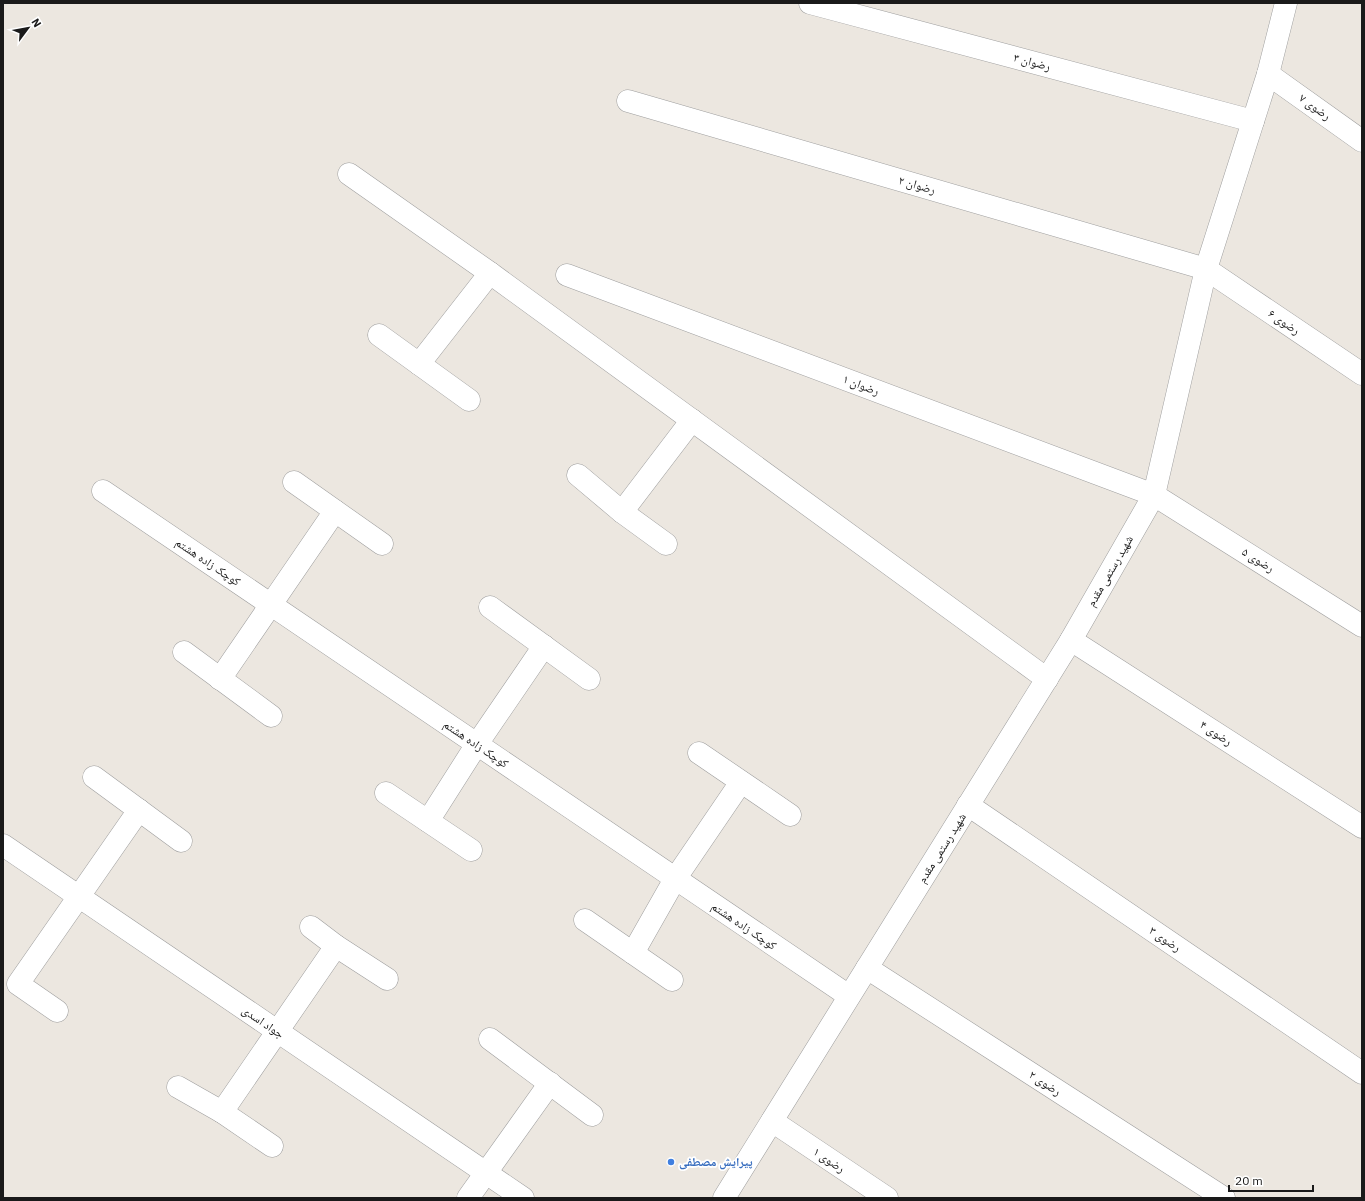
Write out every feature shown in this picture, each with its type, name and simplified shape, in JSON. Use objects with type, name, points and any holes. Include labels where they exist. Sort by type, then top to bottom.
[{"type":"street","name":"رضوان ۳","points":[[810,3],[1253,121]]},
{"type":"street","name":"شهید رستمی مقدم","points":[[724,1198],[1071,640],[1154,495],[1206,269],[1268,74],[1286,3]]},
{"type":"street","name":"رضوی ۷","points":[[1268,74],[1362,141]]},
{"type":"street","name":"رضوان ۲","points":[[628,101],[1206,269]]},
{"type":"street","points":[[350,174],[490,273],[1046,679]]},
{"type":"street","name":"رضوی ۶","points":[[1206,269],[1362,374]]},
{"type":"street","points":[[419,364],[490,273]]},
{"type":"street","name":"رضوان ۱","points":[[567,275],[1154,495]]},
{"type":"street","points":[[379,335],[469,400]]},
{"type":"street","points":[[622,512],[692,420]]},
{"type":"street","points":[[578,475],[622,512],[666,544]]},
{"type":"street","points":[[294,482],[382,544]]},
{"type":"street","name":"کوچک زاده هشتم","points":[[103,491],[849,996]]},
{"type":"street","name":"رضوی ۵","points":[[1154,495],[1362,626]]},
{"type":"street","points":[[220,678],[335,511]]},
{"type":"street","points":[[490,607],[589,679]]},
{"type":"street","name":"رضوی ۴","points":[[1071,640],[1362,827]]},
{"type":"street","points":[[428,821],[477,744],[544,646]]},
{"type":"street","points":[[184,652],[272,716]]},
{"type":"street","points":[[699,753],[790,815]]},
{"type":"street","points":[[94,777],[181,841]]},
{"type":"street","points":[[633,953],[675,879],[741,782]]},
{"type":"street","points":[[386,793],[471,850]]},
{"type":"street","name":"رضوی ۳","points":[[968,805],[1362,1073]]},
{"type":"street","points":[[57,1011],[18,984],[139,810]]},
{"type":"street","name":"جواد اسدی","points":[[3,845],[523,1198]]},
{"type":"street","points":[[585,920],[672,980]]},
{"type":"street","points":[[311,927],[336,946],[387,979]]},
{"type":"street","points":[[222,1112],[336,946]]},
{"type":"street","name":"رضوی ۲","points":[[867,968],[1224,1198]]},
{"type":"street","points":[[490,1039],[592,1116]]},
{"type":"street","points":[[468,1198],[550,1083]]},
{"type":"street","points":[[178,1087],[222,1112],[272,1146]]},
{"type":"street","name":"رضوی ۱","points":[[772,1121],[887,1198]]},
{"type":"place","name":"پیرایش مصطفی","points":[[671,1162]]}]
